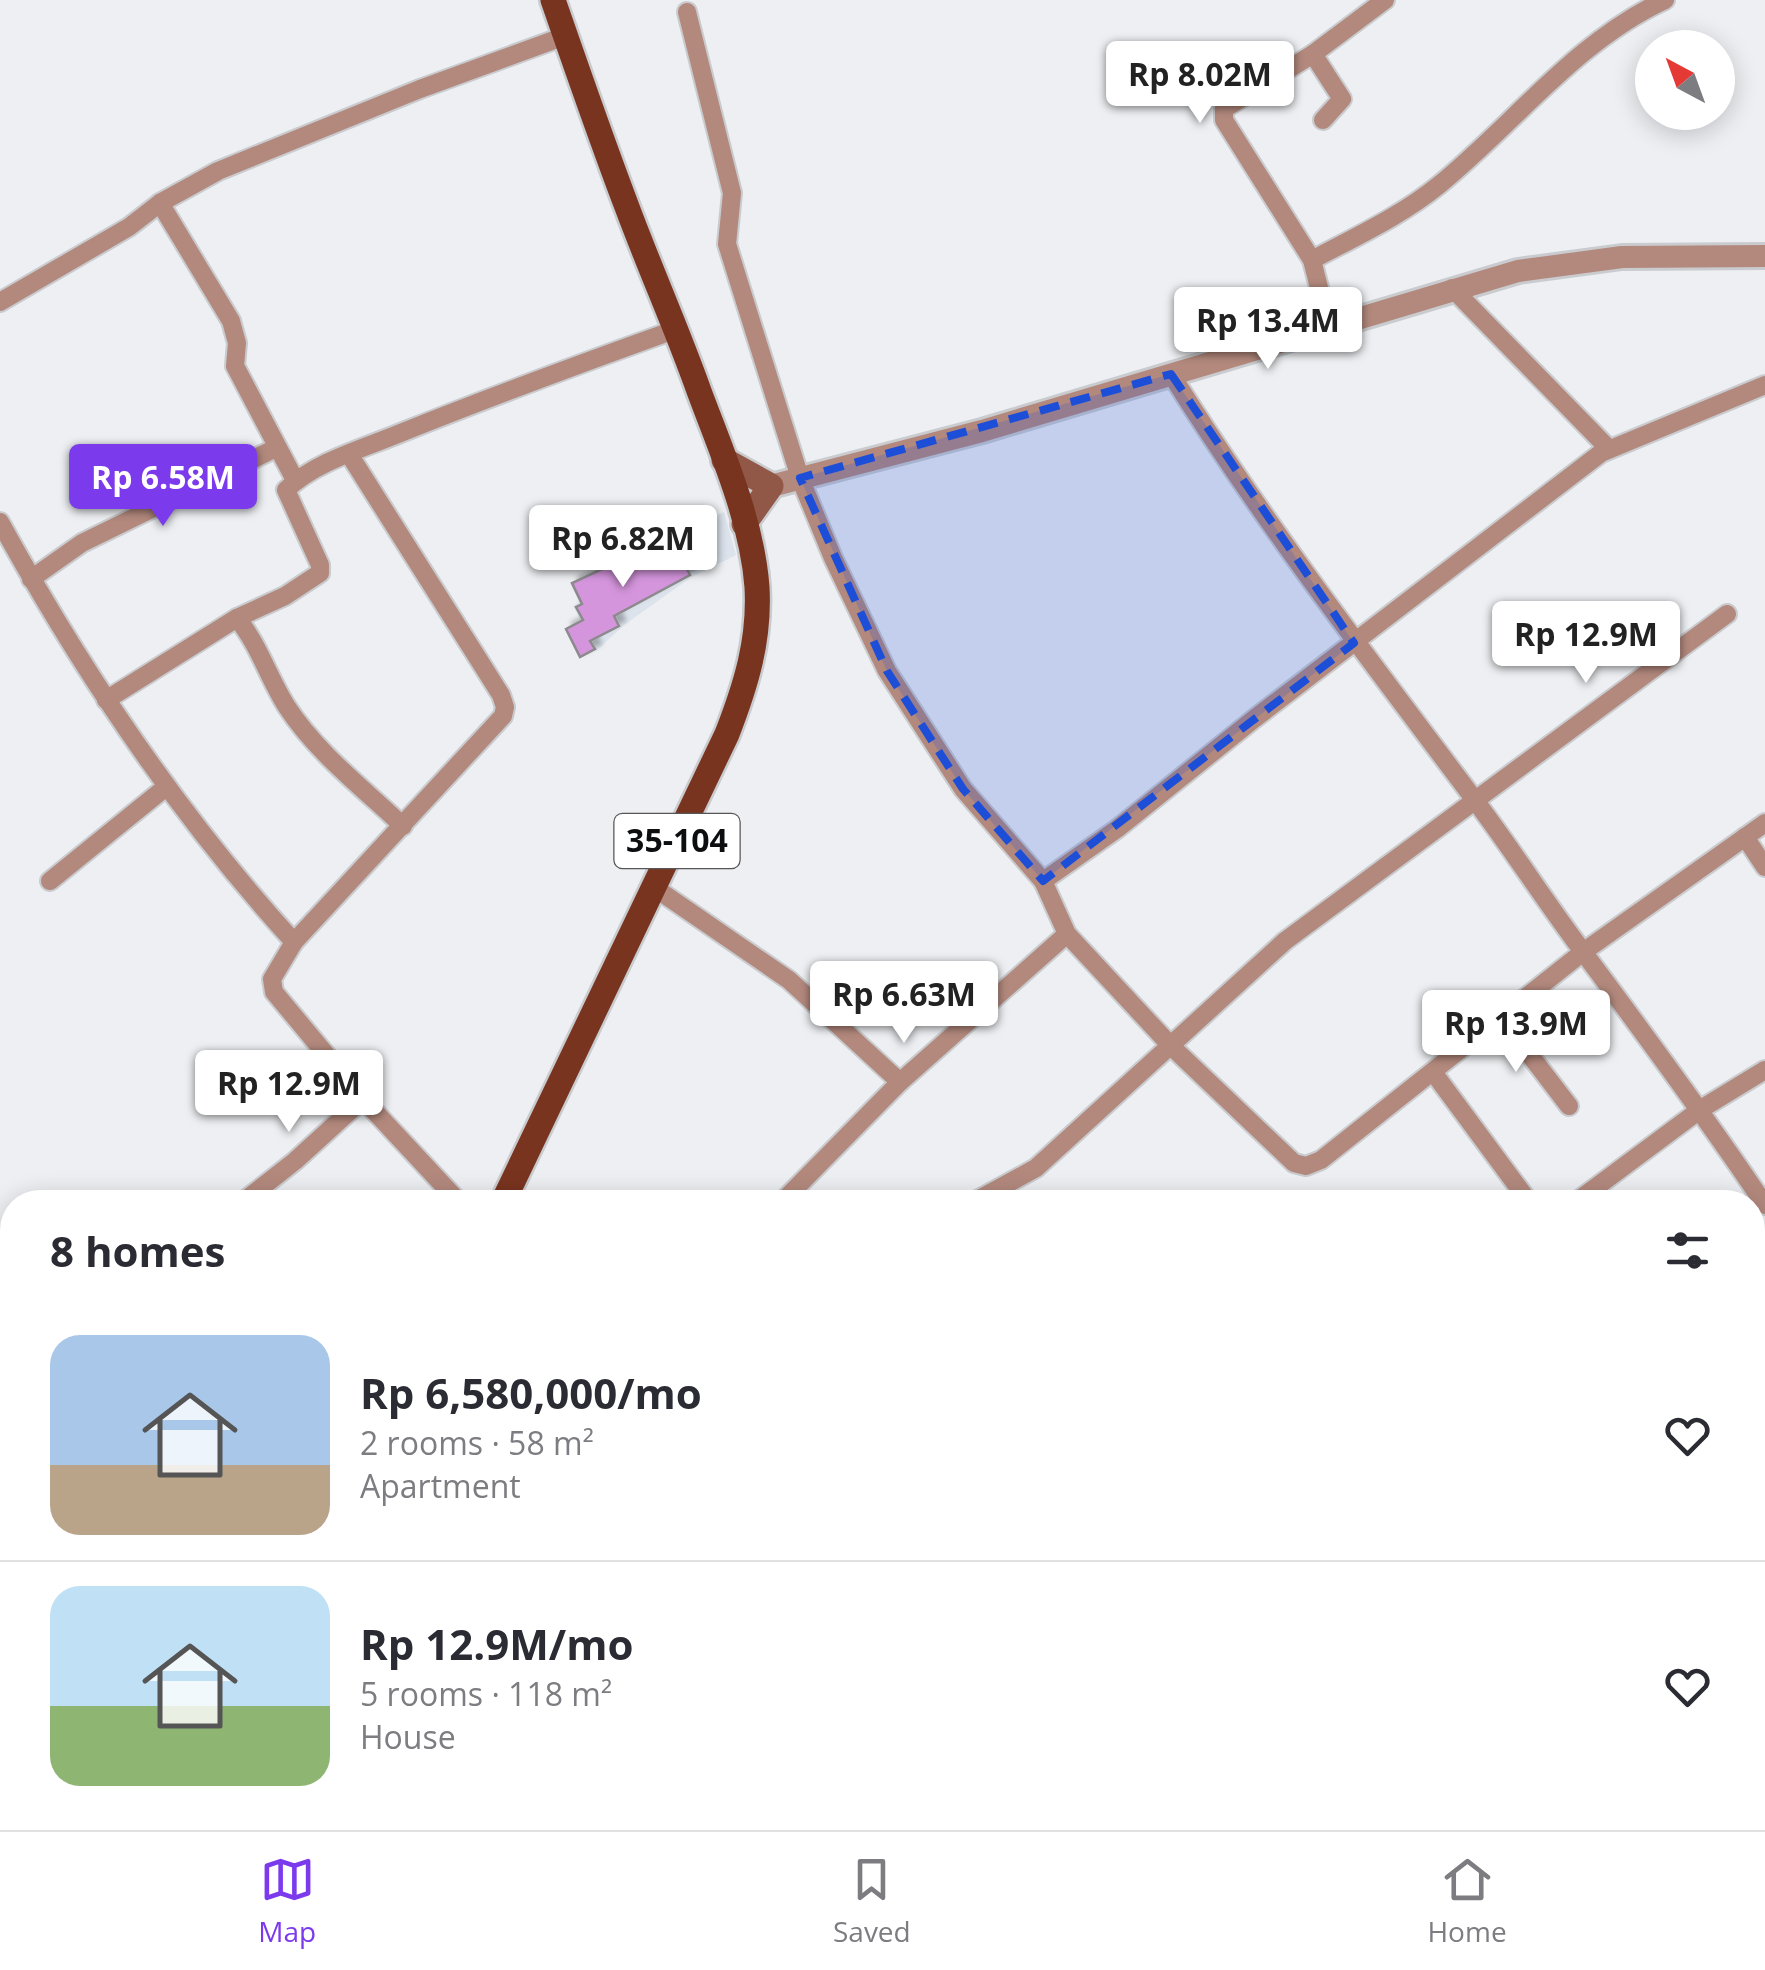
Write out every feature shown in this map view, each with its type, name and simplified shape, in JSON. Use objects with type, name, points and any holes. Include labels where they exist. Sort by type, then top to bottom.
[{"type":"main road","name":"35-104","points":[[509,1190],[727,734],[755,649],[756,585],[744,524],[677,330],[628,210],[553,0]]},
{"type":"main road","points":[[724,460],[771,486],[744,524]]},
{"type":"street","points":[[1329,327],[1312,260],[1223,113],[1224,108],[1313,54],[1386,0]]},
{"type":"street","points":[[1312,260],[1436,188],[1590,44],[1634,14],[1665,0]]},
{"type":"street","points":[[687,12],[732,193],[727,244],[800,478],[886,671],[963,789],[1043,881],[1067,934],[1172,1047],[1294,1163],[1306,1166],[1321,1160],[1583,952],[1765,823]]},
{"type":"street","points":[[0,302],[218,171],[420,89],[566,36]]},
{"type":"street","points":[[1313,54],[1342,99],[1323,120]]},
{"type":"street","points":[[160,203],[231,321],[237,343],[235,366],[296,480]]},
{"type":"street","points":[[771,486],[982,431],[1452,288],[1570,262],[1622,256],[1765,256]]},
{"type":"street","points":[[1452,288],[1609,449]]},
{"type":"street","points":[[106,700],[237,618],[285,596],[320,574],[320,565],[286,492],[296,480],[349,454],[543,376],[677,330]]},
{"type":"street","points":[[1171,374],[1232,472],[1354,642],[1475,800],[1757,1190]]},
{"type":"street","points":[[1043,881],[1117,829],[1576,470],[1609,449],[1765,386]]},
{"type":"street","points":[[31,579],[82,544],[276,448]]},
{"type":"street","points":[[349,454],[505,707],[484,738],[294,942],[272,979],[274,992],[363,1099],[448,1190]]},
{"type":"street","points":[[0,522],[106,700],[166,788],[233,875],[294,942]]},
{"type":"street","points":[[996,1190],[1036,1168],[1285,941],[1728,614]]},
{"type":"street","points":[[237,618],[288,708],[320,748],[403,826]]},
{"type":"street","points":[[50,881],[166,788]]},
{"type":"street","points":[[1745,837],[1765,867]]},
{"type":"street","points":[[655,888],[790,980],[900,1082]]},
{"type":"street","points":[[794,1190],[900,1082],[1067,934]]},
{"type":"street","points":[[1500,1016],[1569,1106]]},
{"type":"street","points":[[1592,1190],[1701,1109],[1765,1070]]},
{"type":"street","points":[[1434,1072],[1520,1190]]},
{"type":"street","points":[[259,1190],[363,1099]]},
{"type":"highlighted area","points":[[1171,374],[1354,643],[1043,881],[963,789],[887,671],[800,478]]},
{"type":"shaded area","points":[[724,512],[736,555],[690,578],[624,625],[596,651],[573,606],[579,602],[570,583],[668,532],[680,532]]},
{"type":"building","points":[[671,537],[690,575],[614,616],[619,626],[590,641],[595,649],[580,657],[566,629],[583,620],[576,607],[582,604],[572,583]]}]
